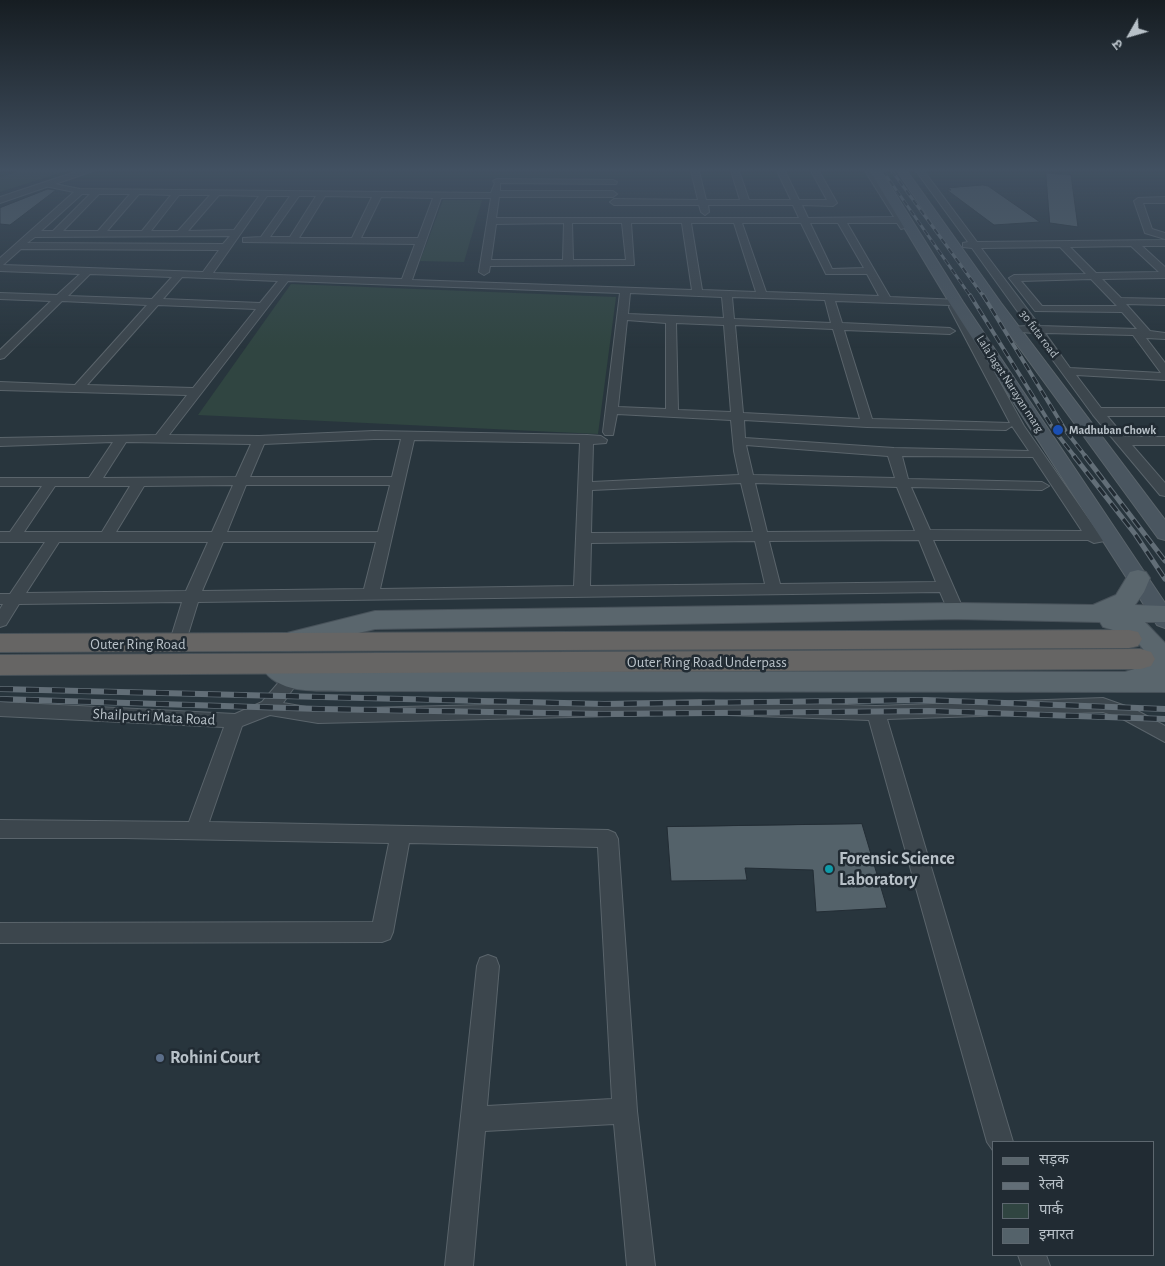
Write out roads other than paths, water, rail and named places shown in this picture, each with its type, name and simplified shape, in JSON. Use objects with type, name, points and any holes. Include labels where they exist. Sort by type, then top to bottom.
[{"type":"highway","name":"Outer Ring Road","points":[[0,643],[177,644],[280,662]]},
{"type":"highway","name":"Outer Ring Road Underpass","points":[[280,662],[1135,649]]},
{"type":"highway","name":"Outer Ring Road","points":[[0,665],[280,662]]},
{"type":"main road","name":"Lala Jagat Narayan marg","points":[[909,230],[1102,537],[1138,578],[1164,616]]},
{"type":"main road","points":[[944,230],[1013,329],[1165,534]]},
{"type":"main road","points":[[1095,612],[1119,605],[1133,594],[1138,578]]},
{"type":"main road","points":[[280,662],[375,620],[795,615],[956,611],[1095,612],[1164,616]]},
{"type":"main road","points":[[795,615],[845,620],[1066,618],[1117,621],[1134,625],[1145,633],[1159,653],[1164,665],[1159,671],[1123,682]]},
{"type":"main road","points":[[280,662],[1165,682]]},
{"type":"main road","points":[[1123,682],[1165,698]]},
{"type":"street","points":[[0,263],[36,230]]},
{"type":"street","points":[[55,234],[59,230]]},
{"type":"street","points":[[100,234],[103,230]]},
{"type":"street","points":[[144,234],[147,230]]},
{"type":"street","points":[[206,275],[238,230]]},
{"type":"street","points":[[264,240],[271,230]]},
{"type":"street","points":[[292,240],[298,230]]},
{"type":"street","points":[[355,240],[360,230]]},
{"type":"street","points":[[406,282],[425,230]]},
{"type":"street","points":[[482,284],[490,230]]},
{"type":"street","points":[[568,263],[572,230]]},
{"type":"street","points":[[485,262],[631,263],[627,230]]},
{"type":"street","points":[[688,230],[697,292]]},
{"type":"street","points":[[740,230],[762,295]]},
{"type":"street","points":[[809,230],[828,272],[870,271]]},
{"type":"street","points":[[847,230],[886,299]]},
{"type":"street","name":"30 futa road","points":[[962,230],[1097,412],[1165,492]]},
{"type":"street","points":[[1148,230],[1152,234]]},
{"type":"street","points":[[32,234],[236,233]]},
{"type":"street","points":[[1095,238],[1134,238],[1152,234],[1165,236]]},
{"type":"street","points":[[246,240],[421,241]]},
{"type":"street","points":[[1133,243],[1165,274]]},
{"type":"street","points":[[954,245],[1165,243]]},
{"type":"street","points":[[1062,244],[1098,276],[1148,335]]},
{"type":"street","points":[[19,246],[226,247]]},
{"type":"street","points":[[1098,276],[1101,267],[1113,265]]},
{"type":"street","points":[[0,268],[953,301]]},
{"type":"street","points":[[0,356],[88,271]]},
{"type":"street","points":[[78,388],[180,274]]},
{"type":"street","points":[[1165,274],[1014,278],[1039,309],[1165,302]]},
{"type":"street","points":[[160,438],[286,277]]},
{"type":"street","points":[[0,442],[122,438],[259,440],[374,435],[587,439],[605,436],[612,410],[625,290]]},
{"type":"street","points":[[727,293],[739,441],[774,590]]},
{"type":"street","points":[[0,296],[264,306]]},
{"type":"street","points":[[829,297],[867,423]]},
{"type":"street","points":[[621,317],[950,330]]},
{"type":"street","points":[[665,319],[671,321],[672,327],[672,412]]},
{"type":"street","points":[[1013,329],[1136,332],[1165,336]]},
{"type":"street","points":[[1136,332],[1165,371]]},
{"type":"street","points":[[1068,371],[1165,377]]},
{"type":"street","points":[[0,386],[196,392]]},
{"type":"street","points":[[612,410],[867,423],[1006,426]]},
{"type":"street","points":[[1097,412],[1165,412]]},
{"type":"street","points":[[370,594],[408,436]]},
{"type":"street","points":[[93,482],[122,438]]},
{"type":"street","points":[[582,592],[587,439]]},
{"type":"street","points":[[177,644],[192,596],[259,440]]},
{"type":"street","points":[[739,441],[894,452],[1028,455]]},
{"type":"street","points":[[1121,441],[1165,441]]},
{"type":"street","points":[[894,452],[903,484],[926,535],[956,611]]},
{"type":"street","points":[[585,486],[747,479],[1042,486]]},
{"type":"street","points":[[0,482],[397,481]]},
{"type":"street","points":[[7,537],[51,482]]},
{"type":"street","points":[[106,537],[139,482]]},
{"type":"street","points":[[584,538],[762,538],[926,535],[1102,537]]},
{"type":"street","points":[[7,537],[384,537]]},
{"type":"street","points":[[0,621],[55,537]]},
{"type":"street","points":[[0,599],[946,587]]},
{"type":"street","name":"Shailputri Mata Road","points":[[0,709],[235,721],[257,715],[268,708],[280,662]]},
{"type":"street","points":[[268,708],[318,716],[700,707],[876,713],[1103,705],[1117,708],[1165,735]]},
{"type":"street","points":[[876,713],[1000,1141]]},
{"type":"street","points":[[196,830],[235,721]]},
{"type":"street","points":[[0,830],[196,830],[608,839],[625,1111],[641,1266]]},
{"type":"street","points":[[0,933],[382,932],[401,834]]},
{"type":"street","points":[[459,1266],[488,966]]},
{"type":"street","points":[[473,1119],[625,1111]]},
{"type":"railway","points":[[924,230],[971,297]]},
{"type":"railway","points":[[935,230],[984,297]]},
{"type":"railway","points":[[970,295],[1054,430],[1075,457]]},
{"type":"railway","points":[[983,295],[1066,431],[1086,457]]},
{"type":"railway","points":[[1074,456],[1135,534],[1165,579]]},
{"type":"railway","points":[[1085,456],[1165,561]]},
{"type":"railway","points":[[0,689],[604,704],[925,700],[1165,709]]},
{"type":"railway","points":[[0,699],[320,709],[604,714],[929,711],[1165,719]]},
{"type":"place","name":"Madhuban Chowk","points":[[1058,430]]},
{"type":"place","name":"Forensic Science Laboratory","points":[[829,869]]},
{"type":"place","name":"Rohini Court","points":[[160,1058]]}]
